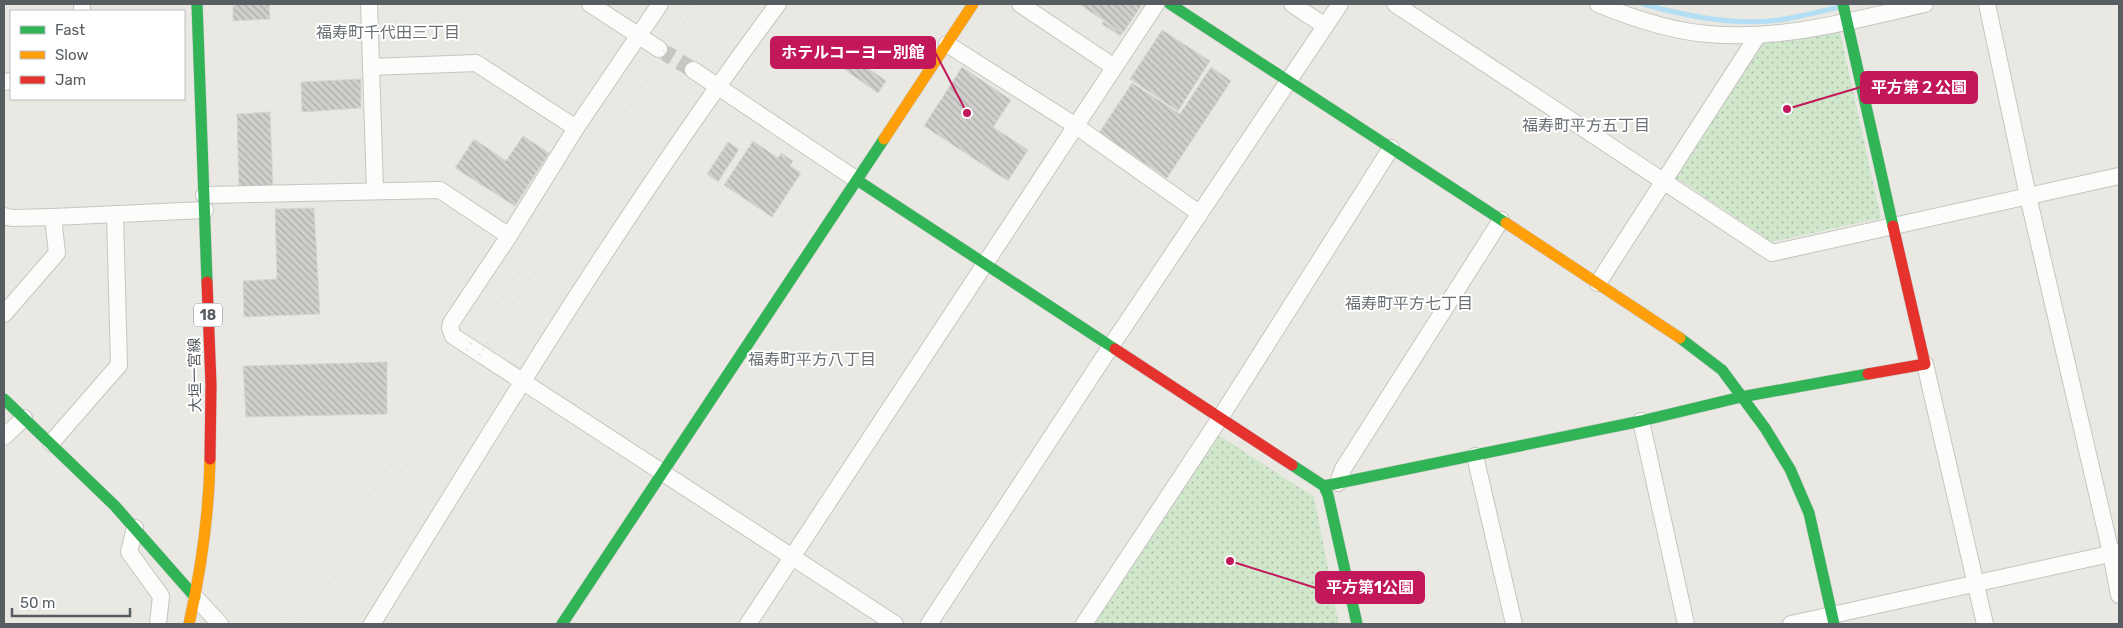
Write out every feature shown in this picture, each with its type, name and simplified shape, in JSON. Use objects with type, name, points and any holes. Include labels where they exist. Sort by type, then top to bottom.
[{"type":"street","name":"大垣一宮線","points":[[189,624],[195,597],[209,499],[211,385],[204,203],[192,70],[197,4]]},
{"type":"street","points":[[369,4],[375,190]]},
{"type":"street","points":[[590,4],[659,49]]},
{"type":"street","points":[[660,4],[576,128],[509,236],[451,323],[450,328],[453,336],[895,624]]},
{"type":"street","points":[[372,624],[523,380],[718,85],[778,4]]},
{"type":"street","points":[[562,624],[973,4]]},
{"type":"street","points":[[1020,4],[1114,67]]},
{"type":"street","points":[[748,624],[1156,4]]},
{"type":"street","points":[[1170,4],[1598,283],[1697,349],[1722,370],[1765,428],[1790,469],[1809,513],[1833,620]]},
{"type":"street","points":[[1292,4],[1325,26]]},
{"type":"street","points":[[929,624],[1199,213],[1340,4]]},
{"type":"street","points":[[1395,4],[1772,253],[2119,176]]},
{"type":"street","points":[[1598,4],[1618,12],[1675,28],[1707,34],[1758,35],[1792,32],[1845,13],[1925,4]]},
{"type":"street","points":[[1987,4],[2028,196],[2115,553],[2119,596]]},
{"type":"street","points":[[1845,13],[1985,624]]},
{"type":"street","points":[[1598,283],[1758,35]]},
{"type":"street","points":[[947,44],[1076,126],[1199,213]]},
{"type":"street","points":[[371,67],[476,63],[576,128]]},
{"type":"street","points":[[693,70],[1220,418],[1331,485],[1641,421],[1741,397],[1925,364]]},
{"type":"street","points":[[1084,624],[1220,418],[1391,148]]},
{"type":"street","points":[[4,216],[12,218],[115,214],[204,203],[375,190],[440,190],[509,236]]},
{"type":"street","points":[[51,443],[119,365],[115,214]]},
{"type":"street","points":[[4,314],[56,254],[53,217]]},
{"type":"street","points":[[1357,624],[1328,495],[1331,485],[1343,470],[1501,220]]},
{"type":"street","points":[[4,399],[51,443],[135,528],[220,624]]},
{"type":"street","points":[[4,437],[24,418]]},
{"type":"street","points":[[1641,421],[1686,624]]},
{"type":"street","points":[[1475,456],[1514,624]]},
{"type":"street","points":[[135,528],[129,552],[161,596],[158,624]]},
{"type":"street","points":[[1791,624],[1833,620],[1976,584],[2115,553]]},
{"type":"green space","points":[[1840,32],[1881,218],[1772,242],[1675,177],[1761,42],[1794,40]]},
{"type":"green space","points":[[1217,434],[1314,497],[1339,624],[1092,624]]},
{"type":"building","points":[[233,4],[269,4],[270,19],[233,21]]},
{"type":"building","points":[[1079,4],[1138,4],[1141,6],[1123,33]]},
{"type":"building","points":[[1104,21],[1122,33],[1120,36],[1102,24]]},
{"type":"building","points":[[1162,30],[1210,61],[1178,111],[1130,79]]},
{"type":"building","points":[[840,48],[886,81],[878,93],[831,60]]},
{"type":"building","points":[[962,67],[1011,100],[993,127],[1028,150],[1008,181],[924,126]]},
{"type":"building","points":[[1211,67],[1231,81],[1167,178],[1099,133],[1132,83],[1180,114]]},
{"type":"building","points":[[361,79],[361,108],[302,112],[301,82]]},
{"type":"building","points":[[270,112],[273,187],[239,189],[237,114]]},
{"type":"building","points":[[523,136],[549,153],[515,206],[455,168],[474,139],[506,161]]},
{"type":"building","points":[[753,141],[778,158],[781,153],[793,161],[790,166],[801,173],[772,217],[724,185]]},
{"type":"building","points":[[728,142],[739,149],[718,182],[707,174]]},
{"type":"building","points":[[314,208],[320,314],[244,317],[243,281],[277,279],[275,209]]},
{"type":"building","points":[[387,362],[387,414],[246,417],[243,366]]},
{"type":"waterway","points":[[1643,4],[1693,16],[1745,22],[1779,20],[1839,7]]},
{"type":"tunnel","points":[[659,49],[693,70]]},
{"type":"railway","points":[[285,624],[696,4]]},
{"type":"railway","points":[[302,624],[711,4]]},
{"type":"traffic: fast","points":[[197,4],[207,282]]},
{"type":"traffic: fast","points":[[1170,4],[1506,223]]},
{"type":"traffic: fast","points":[[1843,4],[1893,226]]},
{"type":"traffic: fast","points":[[562,624],[884,139]]},
{"type":"traffic: fast","points":[[857,180],[1115,349]]},
{"type":"traffic: fast","points":[[1680,338],[1722,370],[1765,428],[1790,469],[1809,513],[1834,624]]},
{"type":"traffic: fast","points":[[1324,486],[1641,421],[1741,397],[1868,374]]},
{"type":"traffic: fast","points":[[4,399],[115,506],[195,597]]},
{"type":"traffic: fast","points":[[1292,465],[1324,486],[1328,495],[1357,624]]},
{"type":"traffic: slow","points":[[884,139],[973,4]]},
{"type":"traffic: slow","points":[[1506,223],[1680,338]]},
{"type":"traffic: slow","points":[[189,624],[204,542],[210,459]]},
{"type":"traffic: jam","points":[[1868,374],[1925,364],[1893,226]]},
{"type":"traffic: jam","points":[[207,282],[211,385],[210,459]]},
{"type":"traffic: jam","points":[[1115,349],[1292,465]]},
{"type":"place","name":"平方第２公園","points":[[1787,109]]},
{"type":"place","name":"ホテルコーヨー別館","points":[[967,113]]},
{"type":"place","name":"平方第1公園","points":[[1230,561]]},
{"type":"district","name":"福寿町千代田三丁目","points":[[388,32]]},
{"type":"district","name":"福寿町平方五丁目","points":[[1586,125]]},
{"type":"district","name":"福寿町平方七丁目","points":[[1409,303]]},
{"type":"district","name":"福寿町平方八丁目","points":[[812,359]]}]
